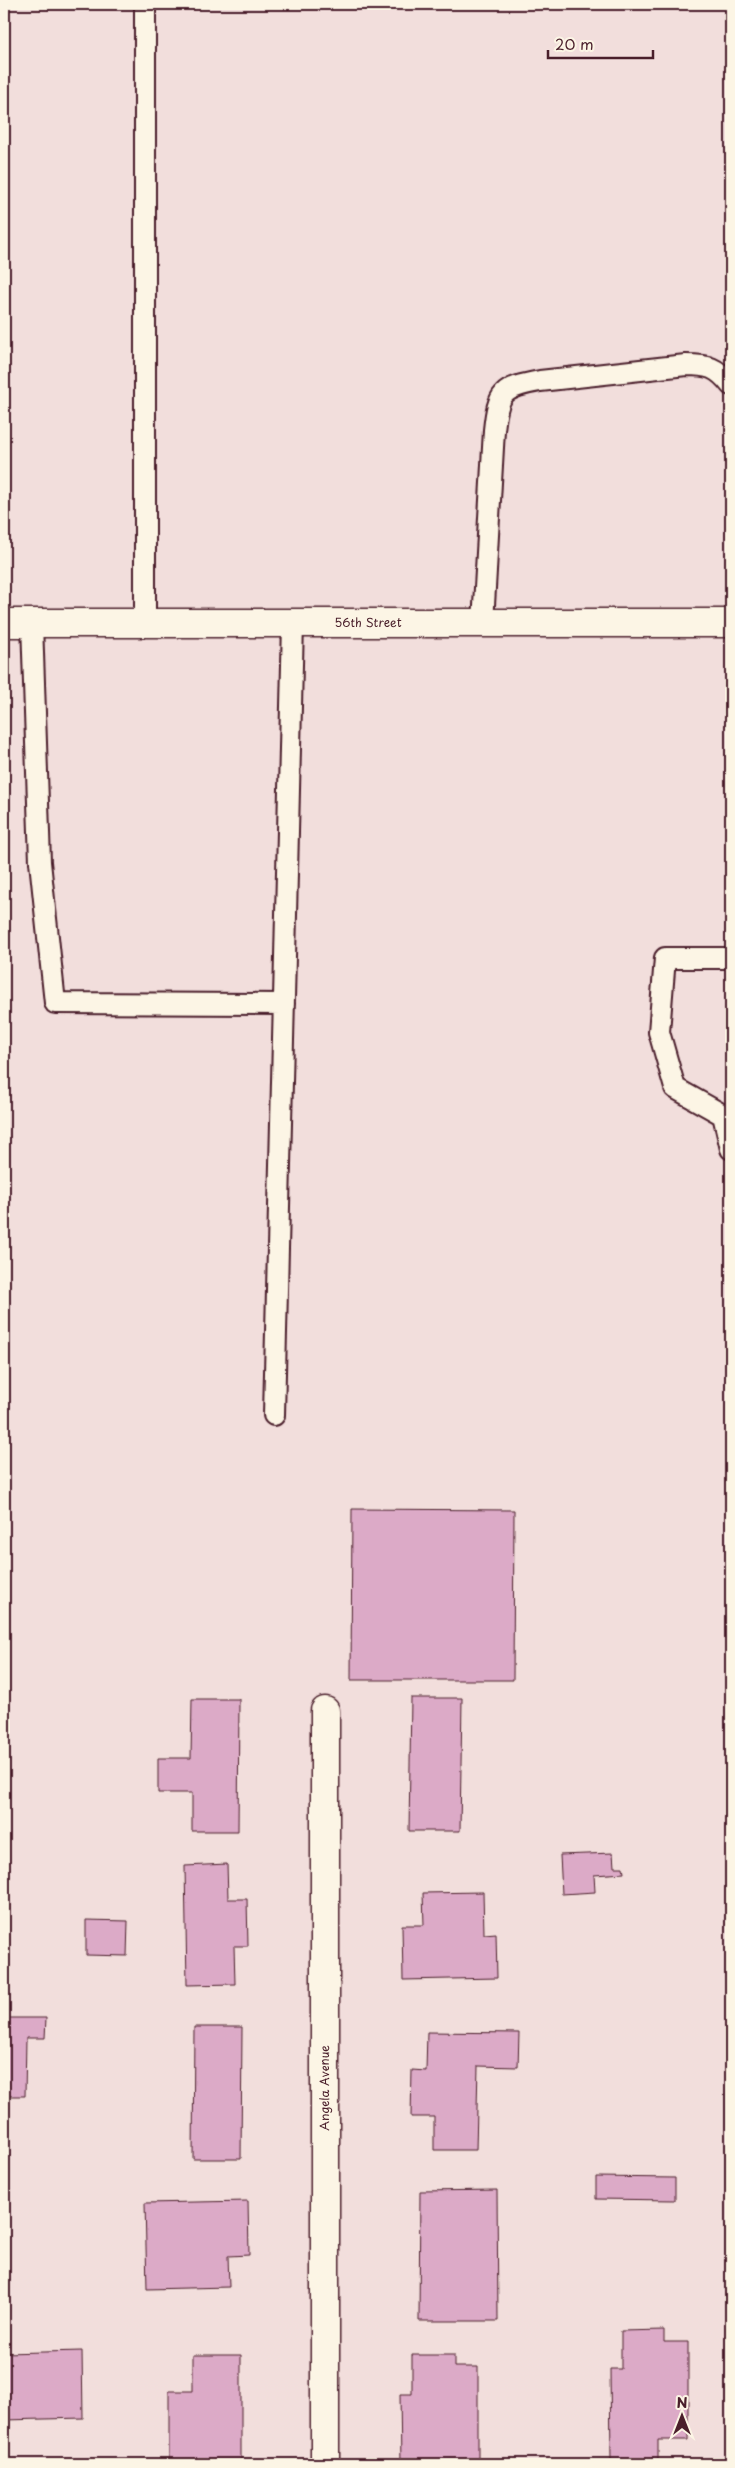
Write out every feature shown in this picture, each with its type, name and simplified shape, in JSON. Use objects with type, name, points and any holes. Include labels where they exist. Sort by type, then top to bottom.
[{"type":"street","name":"56th Street","points":[[4,623],[731,623]]},
{"type":"street","name":"Angela Avenue","points":[[325,1711],[326,2464]]},
{"type":"lane","points":[[145,4],[145,623]]},
{"type":"lane","points":[[483,623],[496,407],[499,398],[505,391],[517,386],[540,382],[686,365],[707,365],[724,376],[731,385]]},
{"type":"lane","points":[[32,623],[40,862],[55,1003],[284,1004]]},
{"type":"lane","points":[[274,1415],[293,623]]},
{"type":"lane","points":[[731,958],[664,958],[659,1032],[675,1088],[723,1115],[731,1150]]},
{"type":"building","points":[[352,1509],[514,1510],[513,1680],[351,1680]]},
{"type":"building","points":[[411,1698],[462,1698],[460,1831],[409,1831]]},
{"type":"building","points":[[192,1699],[239,1699],[238,1831],[192,1831],[192,1793],[158,1793],[158,1758],[191,1758]]},
{"type":"building","points":[[4,1701],[9,1701],[8,1762],[4,1762]]},
{"type":"building","points":[[613,1853],[614,1867],[623,1867],[624,1873],[594,1875],[595,1892],[562,1894],[560,1855]]},
{"type":"building","points":[[227,1864],[228,1899],[247,1899],[248,1946],[234,1946],[235,1984],[187,1985],[185,1866]]},
{"type":"building","points":[[483,1892],[484,1934],[496,1933],[497,1978],[403,1980],[402,1925],[424,1925],[423,1893]]},
{"type":"building","points":[[86,1920],[128,1921],[127,1956],[86,1955]]},
{"type":"building","points":[[4,2018],[46,2018],[45,2038],[26,2038],[25,2096],[4,2096]]},
{"type":"building","points":[[194,2027],[242,2027],[241,2159],[193,2159]]},
{"type":"building","points":[[427,2032],[519,2033],[518,2067],[478,2066],[476,2150],[434,2150],[434,2117],[411,2117],[412,2070],[426,2071]]},
{"type":"building","points":[[596,2177],[675,2178],[675,2200],[596,2199]]},
{"type":"building","points":[[497,2190],[498,2321],[419,2321],[420,2191]]},
{"type":"building","points":[[248,2201],[249,2255],[228,2256],[229,2287],[147,2289],[145,2203]]},
{"type":"building","points":[[664,2330],[664,2342],[688,2342],[688,2440],[658,2440],[658,2461],[611,2461],[610,2369],[621,2369],[621,2331]]},
{"type":"building","points":[[82,2351],[83,2418],[4,2420],[4,2353]]},
{"type":"building","points":[[193,2355],[241,2355],[241,2464],[169,2464],[169,2391],[193,2391]]},
{"type":"building","points":[[412,2355],[454,2355],[454,2367],[478,2367],[478,2464],[401,2464],[400,2394],[412,2394]]}]
